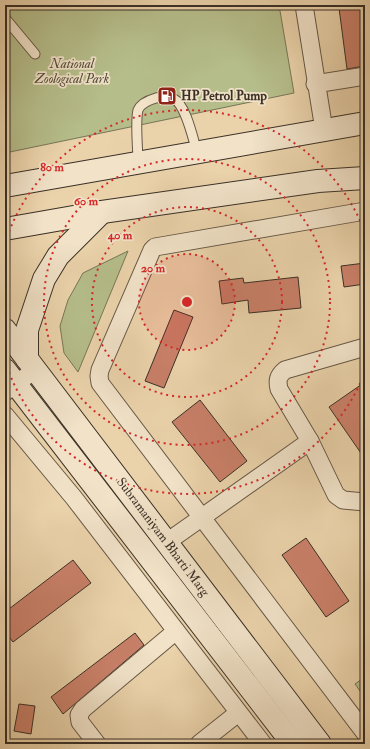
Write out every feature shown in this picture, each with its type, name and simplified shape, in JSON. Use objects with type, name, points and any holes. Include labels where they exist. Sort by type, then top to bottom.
[{"type":"main road","points":[[5,186],[365,123]]},
{"type":"main road","points":[[5,229],[102,212],[318,181],[365,178]]},
{"type":"main road","points":[[32,364],[27,330],[44,279],[58,256],[102,212]]},
{"type":"main road","name":"Subramaniyam Bharti Marg","points":[[5,330],[168,542],[320,744]]},
{"type":"main road","name":"Subramaniyam Bharti Marg","points":[[9,382],[293,744]]},
{"type":"street","points":[[304,5],[315,84],[324,130]]},
{"type":"street","points":[[315,84],[365,76]]},
{"type":"street","points":[[365,211],[155,247],[152,250],[100,370],[99,376],[100,383],[365,733]]},
{"type":"street","points":[[365,347],[285,370],[280,374],[277,380],[278,389],[310,442],[336,496],[343,500],[365,502]]},
{"type":"street","points":[[9,382],[32,364]]},
{"type":"street","points":[[5,416],[74,498],[263,744]]},
{"type":"street","points":[[168,542],[310,442]]},
{"type":"street","points":[[97,744],[80,722],[79,715],[83,708],[176,631]]},
{"type":"street","points":[[199,744],[238,713]]},
{"type":"lane","points":[[5,18],[35,54]]},
{"type":"lane","points":[[138,163],[138,110],[145,102],[154,99],[172,98],[180,104],[184,111],[197,152]]},
{"type":"green space","name":"National Zoological Park","points":[[5,5],[279,5],[294,93],[5,153]]},
{"type":"green space","points":[[128,251],[78,372],[64,353],[60,326],[68,300],[83,273]]},
{"type":"green space","points":[[39,389],[86,449],[81,453],[34,393]]},
{"type":"green space","points":[[365,677],[365,698],[355,684]]},
{"type":"building","points":[[365,5],[365,66],[347,69],[339,8]]},
{"type":"building","points":[[365,263],[365,284],[344,287],[341,266]]},
{"type":"building","points":[[298,277],[301,308],[249,313],[248,300],[222,304],[219,281],[243,278],[244,283]]},
{"type":"building","points":[[174,310],[193,317],[164,388],[145,381]]},
{"type":"building","points":[[365,382],[365,459],[329,407]]},
{"type":"building","points":[[200,400],[247,461],[220,482],[172,422]]},
{"type":"building","points":[[306,538],[349,601],[326,617],[282,555]]},
{"type":"building","points":[[73,560],[91,583],[13,642],[5,632],[5,612]]},
{"type":"building","points":[[135,633],[144,645],[63,714],[51,697]]},
{"type":"building","points":[[19,704],[35,706],[31,734],[14,731]]},
{"type":"place","name":"HP Petrol Pump","points":[[167,96]]}]
